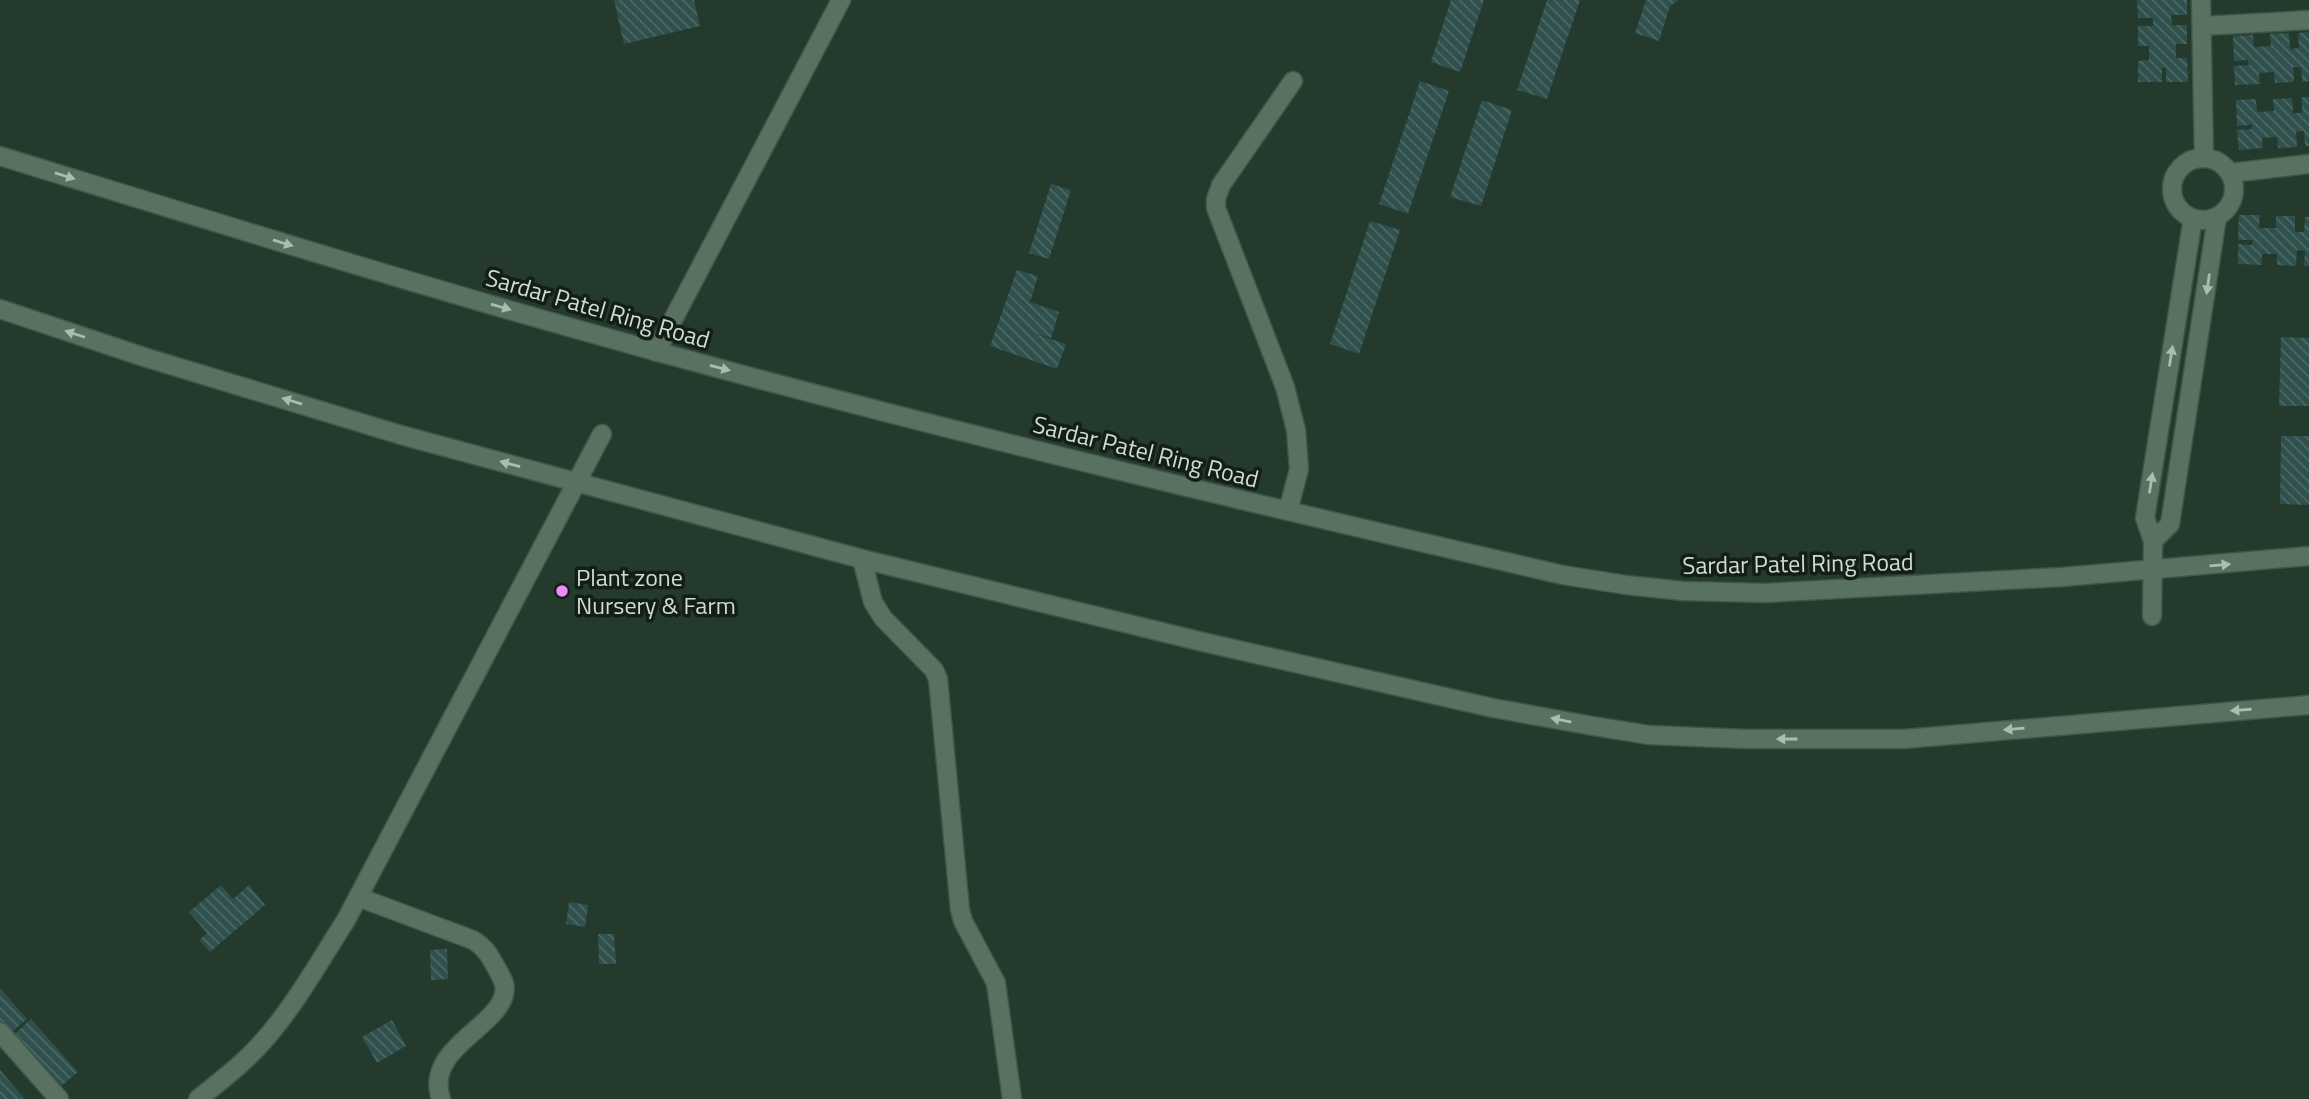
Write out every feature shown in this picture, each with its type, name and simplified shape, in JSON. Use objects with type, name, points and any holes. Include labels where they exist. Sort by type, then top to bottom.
[{"type":"street","points":[[656,352],[841,0]]},
{"type":"street","points":[[2201,0],[2204,158]]},
{"type":"street","points":[[2202,26],[2309,20]]},
{"type":"street","points":[[1288,511],[1299,469],[1296,430],[1285,387],[1216,208],[1216,199],[1221,185],[1293,81]]},
{"type":"street","name":"Sardar Patel Ring Road","points":[[0,156],[367,268],[656,352],[1166,483],[1563,575],[1683,591],[1766,593],[2152,571],[2309,556]]},
{"type":"street","points":[[2204,158],[2223,165],[2233,182],[2231,202],[2217,217],[2207,220],[2193,218],[2180,210],[2174,201],[2173,181],[2184,164],[2204,158]]},
{"type":"street","points":[[2230,173],[2309,164]]},
{"type":"street","points":[[2153,541],[2170,524],[2217,217]]},
{"type":"street","points":[[2152,616],[2153,541],[2145,518],[2193,218]]},
{"type":"street","points":[[0,310],[401,435],[862,559],[1203,642],[1493,708],[1649,735],[1747,739],[1904,738],[2309,705]]},
{"type":"street","points":[[198,1099],[265,1039],[298,995],[346,920],[602,434]]},
{"type":"street","points":[[862,559],[873,603],[883,618],[933,670],[938,679],[960,910],[963,921],[996,983],[1012,1099]]},
{"type":"street","points":[[358,897],[473,940],[488,952],[504,984],[500,1006],[448,1057],[441,1068],[437,1088],[441,1099]]},
{"type":"street","points":[[0,1032],[59,1099]]},
{"type":"building","points":[[614,0],[694,0],[700,26],[624,44]]},
{"type":"building","points":[[1451,0],[1484,0],[1460,72],[1431,62]]},
{"type":"building","points":[[1547,0],[1580,0],[1547,99],[1517,90]]},
{"type":"building","points":[[1646,0],[1679,0],[1670,6],[1659,41],[1635,33]]},
{"type":"building","points":[[2137,0],[2187,0],[2187,15],[2171,15],[2172,25],[2187,25],[2187,44],[2176,44],[2176,58],[2187,58],[2188,82],[2166,82],[2166,68],[2162,68],[2162,82],[2138,82],[2138,61],[2149,60],[2149,46],[2138,46],[2138,26],[2153,26],[2153,18],[2138,18]]},
{"type":"building","points":[[2309,32],[2309,81],[2302,82],[2301,67],[2293,67],[2294,82],[2275,83],[2274,72],[2259,73],[2260,84],[2235,85],[2234,66],[2249,65],[2248,60],[2234,61],[2233,36],[2253,35],[2254,47],[2271,46],[2270,34],[2289,33],[2290,49],[2299,48],[2298,33]]},
{"type":"building","points":[[1420,81],[1449,91],[1408,214],[1379,204]]},
{"type":"building","points":[[2302,97],[2309,97],[2309,146],[2305,146],[2304,131],[2296,132],[2297,147],[2278,148],[2277,137],[2262,138],[2263,148],[2239,150],[2237,130],[2252,129],[2252,125],[2237,126],[2236,100],[2256,99],[2257,112],[2274,111],[2273,99],[2292,98],[2293,113],[2302,113]]},
{"type":"building","points":[[1482,100],[1512,110],[1481,206],[1450,197]]},
{"type":"building","points":[[1051,184],[1071,190],[1049,259],[1029,253]]},
{"type":"building","points":[[2239,215],[2260,215],[2259,228],[2276,228],[2276,216],[2295,216],[2295,232],[2304,232],[2305,217],[2309,217],[2309,266],[2304,266],[2305,251],[2297,250],[2296,266],[2277,265],[2277,254],[2262,254],[2262,265],[2238,264],[2238,244],[2252,245],[2253,240],[2238,240]]},
{"type":"building","points":[[1370,221],[1400,230],[1359,354],[1330,344]]},
{"type":"building","points":[[1017,270],[1038,276],[1030,302],[1059,312],[1051,338],[1029,332],[1066,344],[1057,369],[990,346]]},
{"type":"building","points":[[2281,337],[2309,338],[2309,406],[2279,406]]},
{"type":"building","points":[[2281,436],[2309,436],[2309,505],[2280,504]]},
{"type":"building","points":[[221,885],[233,899],[249,885],[265,905],[210,952],[199,940],[207,933],[189,912]]},
{"type":"building","points":[[569,902],[588,905],[585,927],[566,924]]},
{"type":"building","points":[[598,934],[614,934],[616,964],[599,964]]},
{"type":"building","points":[[447,949],[448,979],[431,980],[430,950]]},
{"type":"building","points":[[0,988],[27,1019],[6,1037],[0,1029]]},
{"type":"building","points":[[31,1019],[78,1072],[58,1089],[11,1037]]},
{"type":"building","points":[[392,1020],[406,1046],[377,1063],[362,1037]]},
{"type":"building","points":[[0,1070],[25,1099],[0,1099]]},
{"type":"place","name":"Plant zone Nursery & Farm","points":[[562,591]]}]
